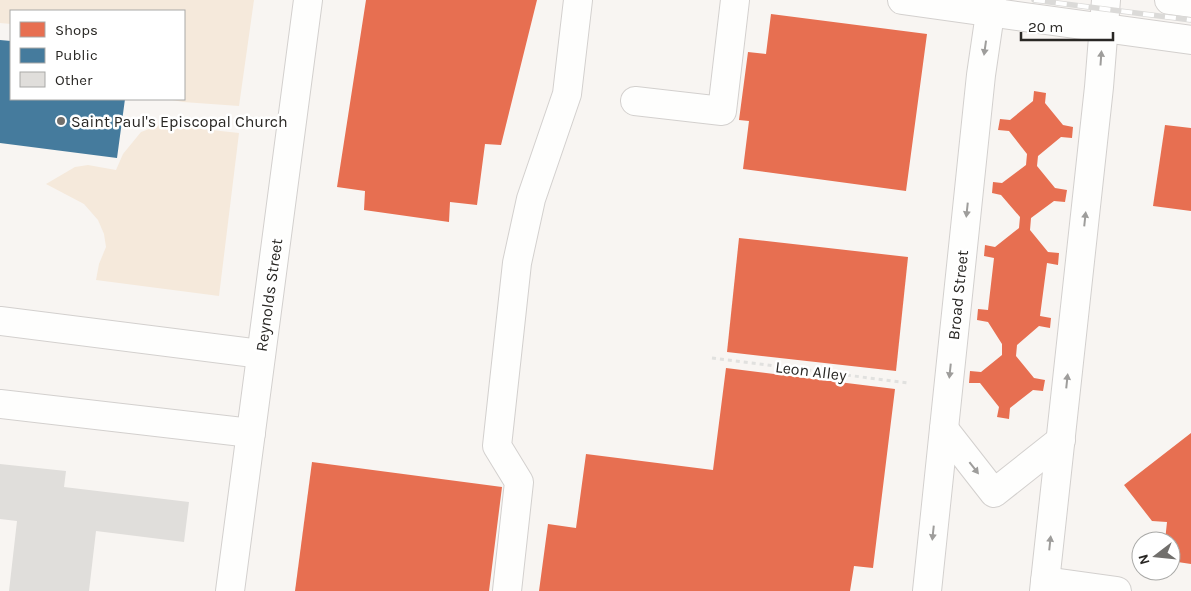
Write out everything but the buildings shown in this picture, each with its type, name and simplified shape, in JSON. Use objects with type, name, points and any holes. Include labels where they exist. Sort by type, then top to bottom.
[{"type":"main road","name":"Reynolds Street","points":[[230,591],[308,0]]},
{"type":"main road","points":[[507,591],[519,482],[498,446],[517,263],[531,199],[567,94],[578,0]]},
{"type":"main road","points":[[635,101],[722,111],[735,0]]},
{"type":"main road","points":[[902,0],[991,7],[1103,28],[1191,40]]},
{"type":"main road","points":[[1106,0],[1099,87],[1045,586],[1117,591]]},
{"type":"main road","points":[[1169,0],[1191,3]]},
{"type":"main road","name":"Broad Street","points":[[927,591],[980,85],[991,7]]},
{"type":"main road","points":[[0,321],[261,354]]},
{"type":"main road","points":[[0,404],[251,433]]},
{"type":"main road","points":[[944,429],[994,493],[1060,440]]},
{"type":"path","name":"Leon Alley","points":[[712,358],[909,383]]},
{"type":"shaded area","points":[[0,0],[254,0],[239,106],[172,100],[185,100],[185,10],[10,10],[10,24],[0,23]]},
{"type":"shaded area","points":[[165,123],[239,133],[219,296],[96,280],[99,264],[106,247],[104,234],[98,220],[84,204],[46,184],[75,167],[88,165],[116,170],[123,154],[141,132]]},
{"type":"railway","points":[[1034,0],[1191,20]]},
{"type":"place","name":"Saint Paul's Episcopal Church","points":[[61,121]]}]
